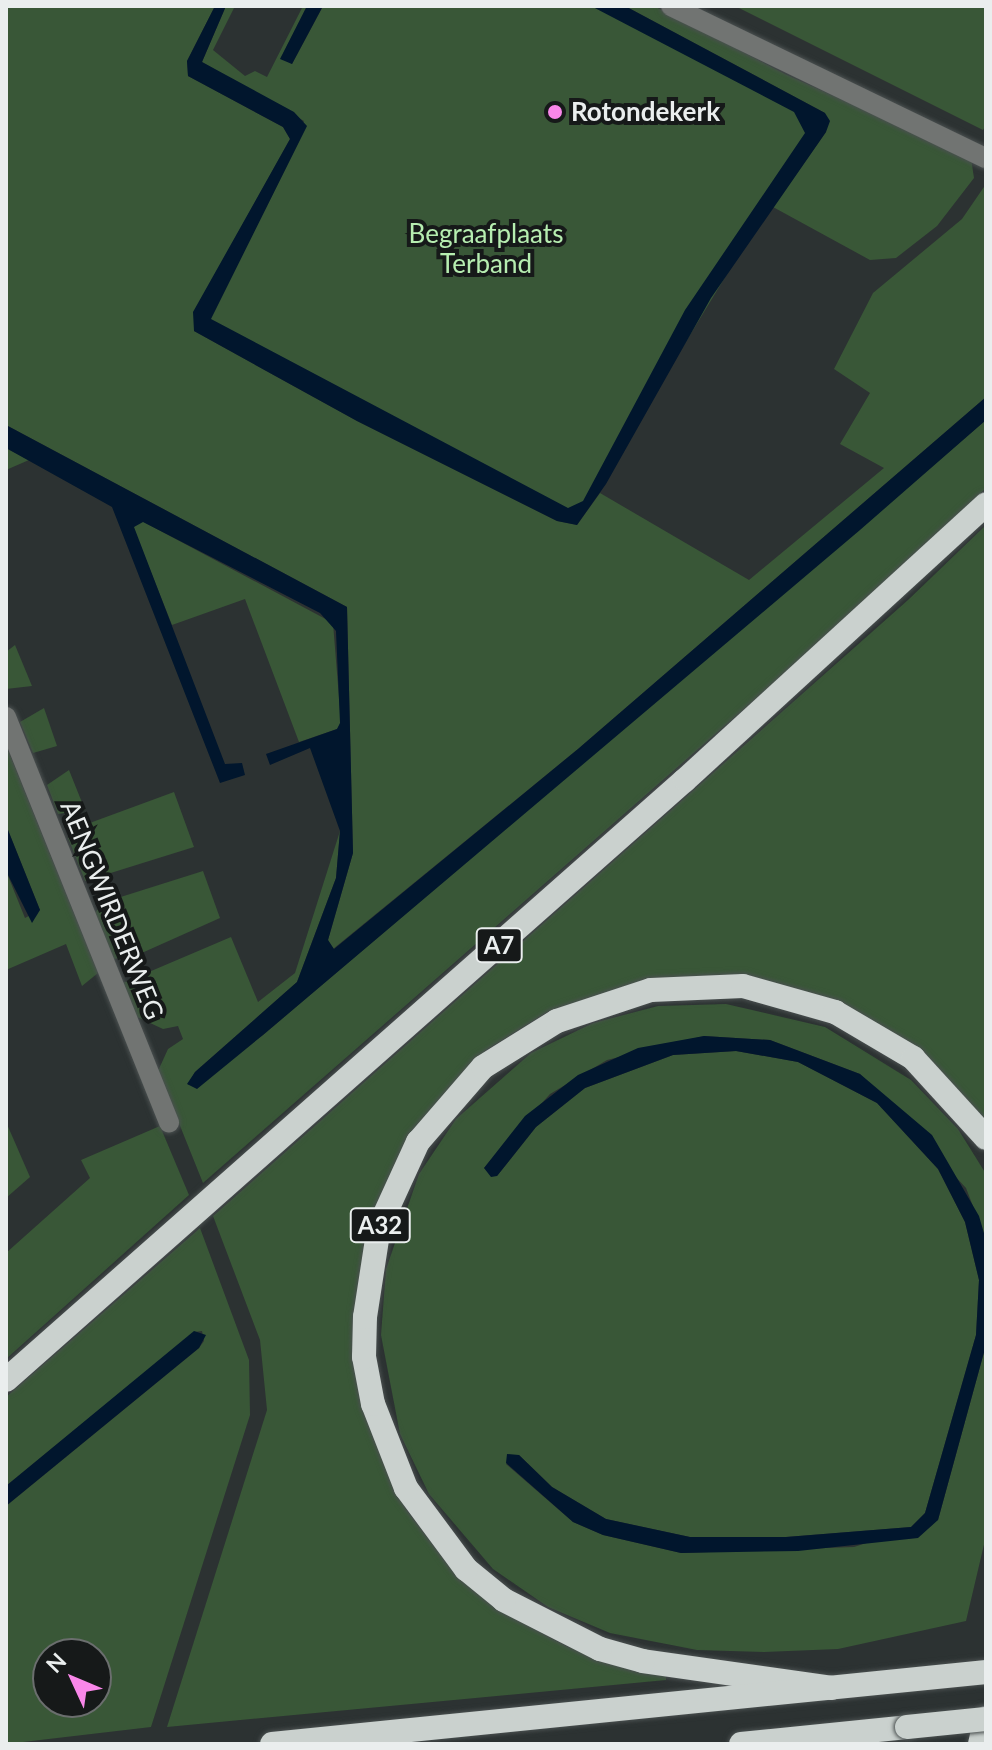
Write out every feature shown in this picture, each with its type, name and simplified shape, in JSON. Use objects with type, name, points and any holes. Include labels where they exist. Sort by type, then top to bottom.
[{"type":"highway","name":"A7","points":[[6,1380],[685,780],[986,504]]},
{"type":"highway","name":"A32","points":[[832,1688],[643,1661],[600,1649],[504,1600],[466,1569],[431,1529],[406,1488],[373,1404],[364,1357],[365,1317],[379,1227],[418,1142],[483,1067],[557,1021],[651,990],[743,986],[835,1012],[913,1058],[986,1138]]},
{"type":"highway","name":"A32","points":[[272,1744],[986,1672]]},
{"type":"highway","points":[[741,1744],[986,1719],[980,1744]]},
{"type":"street","points":[[671,6],[986,158]]},
{"type":"street","name":"AENGWIRDERWEG","points":[[6,717],[169,1122]]},
{"type":"green space","points":[[6,6],[215,6],[187,61],[188,76],[283,127],[290,139],[194,312],[194,331],[357,421],[557,521],[577,525],[600,493],[749,580],[884,468],[840,444],[870,393],[834,369],[873,293],[962,219],[986,184],[986,397],[578,749],[333,949],[328,940],[353,853],[347,607],[6,425]]},
{"type":"green space","name":"Begraafplaats Terband","points":[[226,6],[235,6],[213,50],[245,76],[255,71],[267,77],[303,6],[307,6],[281,58],[292,64],[323,6],[608,6],[821,119],[596,490],[571,518],[198,324],[304,121],[202,62]]},
{"type":"green space","points":[[625,6],[654,6],[785,74],[971,158],[974,178],[937,226],[896,258],[870,260],[773,207],[826,132],[825,113]]},
{"type":"green space","points":[[735,6],[986,6],[986,125],[983,130]]},
{"type":"green space","points":[[986,420],[986,488],[890,581],[203,1183],[158,1071],[168,1049],[183,1039],[178,1026],[163,1029],[135,1016],[123,983],[231,937],[258,1002],[295,973],[340,831],[336,878],[297,982],[195,1072],[188,1085],[263,1035]]},
{"type":"green space","points":[[6,448],[29,460],[6,470]]},
{"type":"green space","points":[[142,521],[333,623],[341,723],[337,729],[299,742],[245,599],[172,625],[133,527]]},
{"type":"green space","points":[[986,525],[986,1120],[929,1058],[835,1001],[728,976],[654,979],[549,1011],[486,1050],[413,1130],[367,1229],[353,1336],[363,1408],[405,1508],[449,1566],[504,1613],[568,1647],[666,1675],[666,1680],[167,1727],[267,1410],[260,1340],[213,1216],[908,600]]},
{"type":"green space","points":[[15,645],[32,686],[6,689],[6,652]]},
{"type":"green space","points":[[44,708],[57,746],[33,753],[20,722]]},
{"type":"green space","points":[[6,745],[98,973],[82,986],[66,944],[6,970],[6,871],[25,918],[40,910],[6,825]]},
{"type":"green space","points":[[69,770],[85,810],[58,814],[47,785]]},
{"type":"green space","points":[[174,792],[194,847],[85,881],[68,838],[87,824]]},
{"type":"green space","points":[[203,871],[220,918],[135,956],[113,959],[95,912],[108,901]]},
{"type":"green space","points":[[726,1004],[825,1027],[911,1080],[958,1129],[986,1174],[986,1240],[966,1188],[860,1074],[770,1040],[704,1036],[607,1060],[550,1094],[484,1168],[497,1176],[536,1127],[585,1088],[673,1055],[736,1051],[798,1062],[877,1103],[938,1169],[965,1222],[979,1280],[976,1335],[925,1513],[911,1527],[786,1537],[690,1537],[606,1519],[552,1487],[519,1455],[506,1464],[573,1522],[603,1535],[681,1553],[854,1547],[938,1520],[986,1345],[986,1536],[966,1621],[838,1649],[764,1652],[697,1650],[610,1633],[548,1607],[493,1569],[429,1494],[400,1434],[381,1335],[386,1269],[419,1174],[456,1119],[531,1053],[593,1023],[658,1006]]},
{"type":"green space","points":[[6,1122],[30,1177],[6,1198]]},
{"type":"green space","points":[[160,1126],[189,1195],[6,1359],[6,1253],[90,1178],[81,1160]]},
{"type":"green space","points":[[200,1228],[249,1360],[250,1415],[151,1727],[6,1744],[6,1506],[199,1348],[204,1341],[202,1331],[194,1332],[6,1486],[6,1397]]},
{"type":"water","points":[[215,6],[226,6],[202,62],[294,112],[307,126],[211,319],[568,508],[583,501],[685,310],[805,133],[794,112],[591,6],[625,6],[825,113],[830,121],[826,132],[711,298],[606,484],[577,525],[557,521],[357,421],[194,331],[193,312],[290,139],[283,127],[188,76],[187,61]]},
{"type":"water","points":[[307,6],[323,6],[292,64],[280,59]]},
{"type":"water","points":[[986,397],[986,420],[860,530],[263,1035],[197,1089],[187,1084],[195,1072],[297,982],[336,878],[340,831],[310,748],[270,765],[266,754],[337,729],[340,723],[336,631],[320,613],[143,522],[134,527],[225,764],[242,763],[245,775],[220,783],[112,507],[6,448],[6,425],[347,607],[353,853],[328,940],[334,949],[578,749]]},
{"type":"water","points":[[6,825],[40,910],[32,923],[6,871]]},
{"type":"water","points":[[704,1036],[770,1040],[860,1074],[932,1135],[979,1216],[986,1240],[986,1345],[938,1520],[918,1538],[798,1551],[681,1553],[603,1535],[573,1522],[506,1463],[507,1454],[519,1455],[552,1487],[606,1519],[690,1537],[786,1537],[911,1527],[925,1513],[976,1335],[979,1280],[965,1222],[938,1169],[877,1103],[798,1062],[736,1051],[673,1055],[585,1088],[536,1127],[497,1176],[491,1177],[484,1168],[525,1116],[578,1075],[638,1048]]},
{"type":"water","points":[[194,1331],[206,1335],[199,1348],[6,1506],[6,1486]]},
{"type":"place","name":"Rotondekerk","points":[[555,112]]}]
